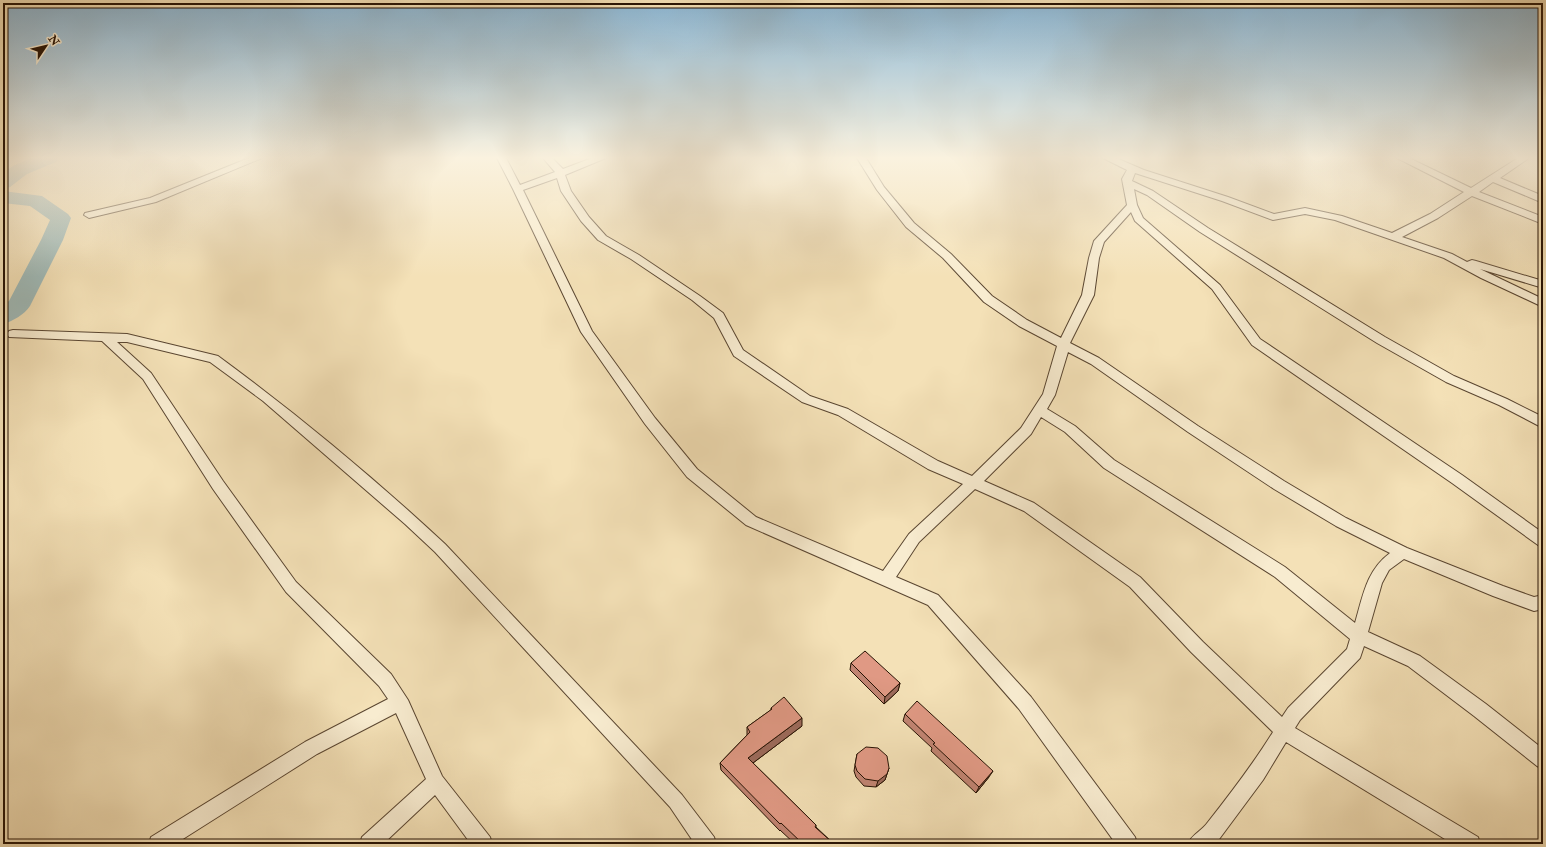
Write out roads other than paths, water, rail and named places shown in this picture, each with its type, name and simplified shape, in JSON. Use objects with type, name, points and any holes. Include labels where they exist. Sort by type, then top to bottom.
[{"type":"street","points":[[89,215],[159,198]]},
{"type":"street","points":[[522,198],[587,332],[650,421],[692,474],[751,522],[933,600],[1025,703],[1128,844]]},
{"type":"street","points":[[570,198],[585,219],[602,238],[696,298],[719,316],[738,353],[806,399],[843,412],[933,465],[1029,507],[1135,582],[1197,647],[1284,731],[1471,844]]},
{"type":"street","points":[[888,198],[910,225],[947,256],[988,299],[1023,323],[1095,361],[1193,429],[1279,485],[1341,522],[1402,552],[1534,604],[1543,602]]},
{"type":"street","points":[[1131,198],[1132,205],[1139,219],[1216,287],[1256,342],[1457,479],[1543,541]]},
{"type":"street","points":[[1157,198],[1204,230],[1381,340],[1443,376],[1503,402],[1543,423]]},
{"type":"street","points":[[1220,198],[1273,217],[1305,211],[1338,218],[1448,256],[1543,285]]},
{"type":"street","points":[[1393,238],[1465,198]]},
{"type":"street","points":[[1484,198],[1543,221]]},
{"type":"street","points":[[886,580],[914,538],[1026,431],[1049,395],[1064,344],[1088,295],[1094,258],[1099,241],[1132,205]]},
{"type":"street","points":[[1448,256],[1485,276],[1543,303]]},
{"type":"street","points":[[13,334],[127,338],[214,359],[267,398],[374,488],[440,548],[676,801],[707,844]]},
{"type":"street","points":[[106,338],[147,376],[218,485],[291,587],[385,680],[400,702],[436,782],[483,844]]},
{"type":"street","points":[[1039,410],[1070,429],[1109,464],[1280,572],[1359,636],[1414,661],[1480,710],[1543,760]]},
{"type":"street","points":[[1197,844],[1210,835],[1252,780],[1294,714],[1354,653],[1375,581],[1384,566],[1402,552]]},
{"type":"street","points":[[158,844],[311,748],[400,702]]},
{"type":"street","points":[[369,844],[436,782]]},
{"type":"waterway","points":[[3,316],[18,306],[52,240],[61,218],[35,200],[9,198]]}]
